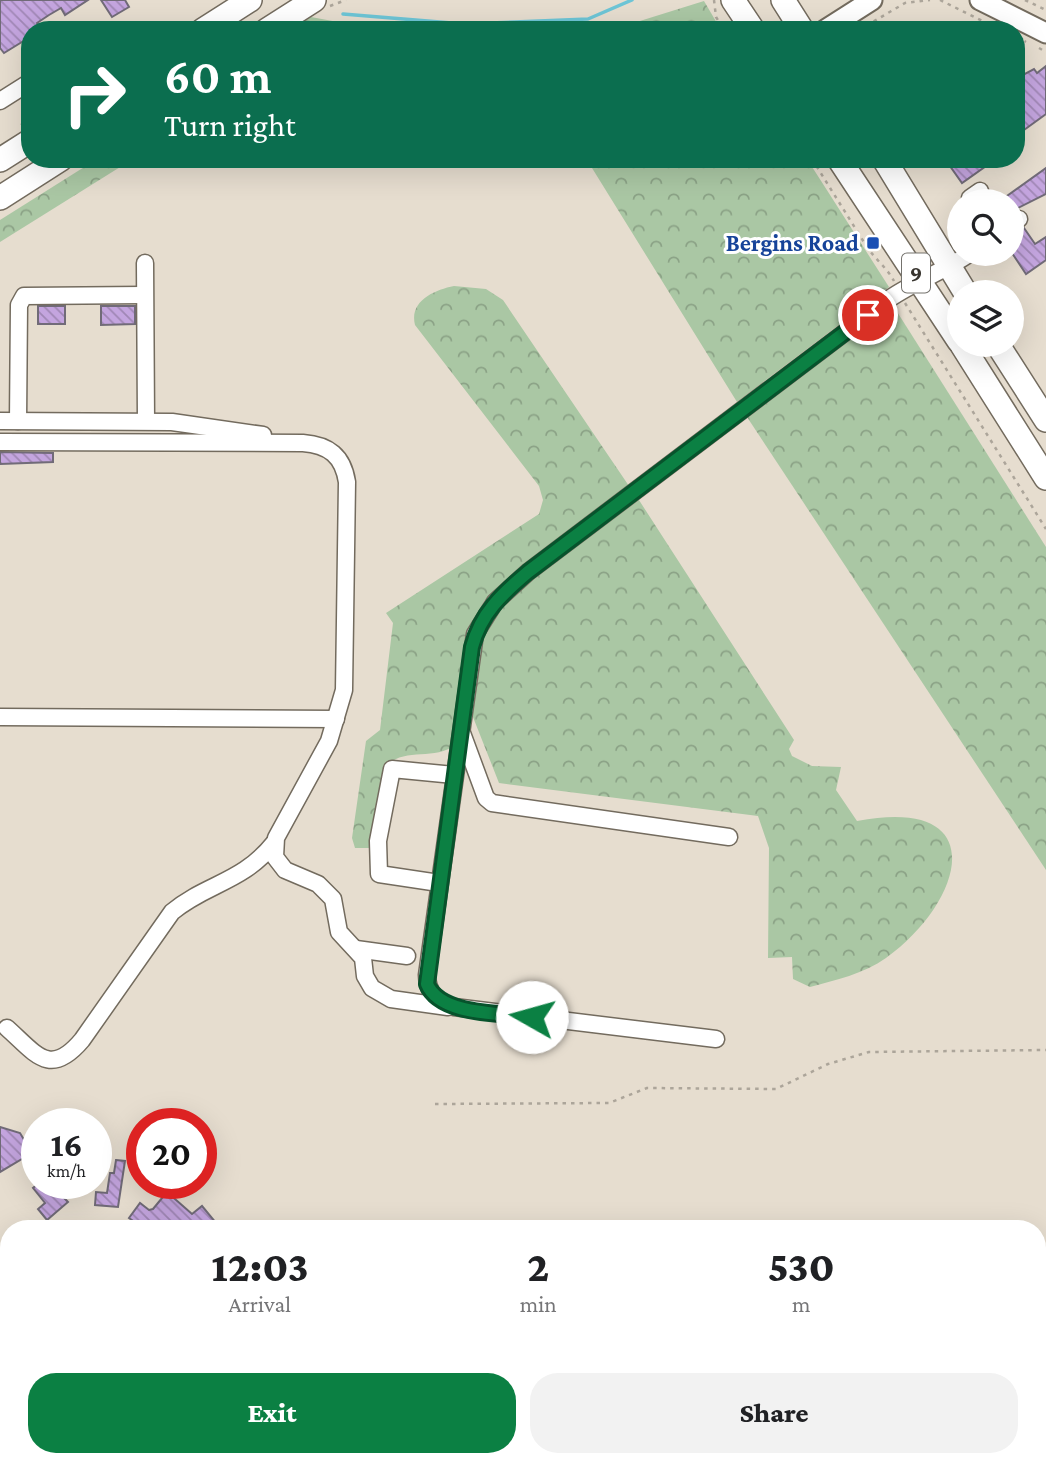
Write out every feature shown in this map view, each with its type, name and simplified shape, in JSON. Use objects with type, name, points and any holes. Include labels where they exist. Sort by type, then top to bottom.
[{"type":"highway","points":[[217,21],[250,0]]},
{"type":"highway","points":[[733,0],[747,21]]},
{"type":"highway","points":[[788,2],[798,21]]},
{"type":"highway","points":[[285,21],[321,3]]},
{"type":"highway","points":[[0,160],[21,147]]},
{"type":"highway","points":[[0,198],[47,168]]},
{"type":"highway","name":"9","points":[[845,168],[947,322]]},
{"type":"highway","name":"9","points":[[889,168],[957,280]]},
{"type":"highway","name":"9","points":[[969,357],[1046,478]]},
{"type":"highway","points":[[1007,357],[1046,420]]},
{"type":"main road","points":[[839,21],[872,0]]},
{"type":"main road","points":[[980,0],[1022,21]]},
{"type":"main road","points":[[1025,22],[1046,33]]},
{"type":"street","points":[[0,101],[21,88]]},
{"type":"street","points":[[145,263],[146,421]]},
{"type":"street","points":[[454,1007],[441,1002],[427,984],[475,634],[487,611],[505,592],[899,292],[919,278],[949,267]]},
{"type":"street","points":[[18,421],[19,305],[24,296],[144,295]]},
{"type":"street","points":[[0,421],[146,421],[233,430],[292,443],[326,447],[342,463],[347,482],[344,690],[329,741],[274,844],[237,877],[191,899],[172,912],[82,1040],[64,1058],[53,1061],[40,1056],[7,1028]]},
{"type":"street","points":[[0,442],[292,443]]},
{"type":"street","points":[[0,717],[336,719]]},
{"type":"street","points":[[461,731],[486,798],[492,803],[729,837]]},
{"type":"street","points":[[439,883],[379,874],[377,841],[392,769],[454,775]]},
{"type":"street","points":[[274,844],[275,857],[281,867],[318,884],[332,899],[345,942],[363,958],[363,969],[368,982],[384,996],[716,1039]]},
{"type":"street","points":[[356,949],[407,956]]},
{"type":"path","points":[[321,3],[346,0]]},
{"type":"path","points":[[714,0],[718,21]]},
{"type":"path","points":[[874,21],[905,3],[930,0]]},
{"type":"path","points":[[940,0],[983,21]]},
{"type":"path","points":[[1025,0],[1046,10]]},
{"type":"path","points":[[818,168],[876,261],[887,269],[1046,528]]},
{"type":"path","points":[[867,247],[873,243]]},
{"type":"path","points":[[881,255],[888,266]]},
{"type":"path","points":[[435,1104],[609,1102],[647,1088],[776,1089],[828,1064],[869,1052],[1046,1050]]},
{"type":"green space","points":[[704,1],[716,21],[640,21]]},
{"type":"green space","points":[[311,17],[333,21],[305,21]]},
{"type":"green space","points":[[83,168],[119,168],[0,242],[0,220]]},
{"type":"green space","points":[[592,168],[813,168],[889,287],[737,402]]},
{"type":"green space","points":[[454,286],[486,289],[503,300],[629,486],[485,600],[467,634],[455,745],[437,753],[408,756],[390,762],[384,770],[369,848],[355,848],[352,838],[366,741],[380,730],[393,623],[386,613],[539,514],[543,500],[539,486],[415,325],[414,317],[419,303],[439,290]]},
{"type":"green space","points":[[894,307],[1046,547],[1046,870],[747,417]]},
{"type":"green space","points":[[637,497],[794,740],[789,749],[792,756],[812,766],[841,767],[836,790],[857,821],[901,817],[930,824],[947,838],[952,859],[947,883],[934,909],[913,935],[886,958],[868,968],[810,987],[793,979],[792,957],[768,958],[769,848],[758,816],[499,783],[471,712],[475,666],[485,628],[507,597]]},
{"type":"building","points":[[0,0],[88,0],[65,15],[61,8],[40,21],[21,21],[21,43],[4,53],[0,48]]},
{"type":"building","points":[[101,0],[125,0],[129,7],[112,17]]},
{"type":"building","points":[[1046,66],[1046,114],[1025,129],[1025,74],[1034,69],[1037,73]]},
{"type":"building","points":[[951,168],[983,168],[962,183]]},
{"type":"building","points":[[1046,168],[1046,194],[1024,205],[1024,189],[1017,189]]},
{"type":"building","points":[[1024,228],[1035,244],[1046,237],[1046,260],[1026,274],[1021,266],[1024,266]]},
{"type":"building","points":[[38,306],[65,306],[65,324],[38,324]]},
{"type":"building","points":[[101,306],[135,306],[135,324],[101,325]]},
{"type":"building","points":[[0,452],[53,453],[53,462],[0,464]]},
{"type":"building","points":[[0,1127],[20,1133],[21,1160],[0,1172]]},
{"type":"building","points":[[116,1160],[125,1161],[118,1207],[95,1205],[95,1199],[112,1199]]},
{"type":"building","points":[[42,1199],[65,1199],[68,1202],[47,1220],[38,1209],[45,1203]]},
{"type":"building","points":[[161,1199],[175,1199],[192,1214],[202,1206],[214,1220],[129,1218],[140,1203],[149,1210]]},
{"type":"waterway","points":[[538,21],[588,19],[632,0]]},
{"type":"waterway","points":[[343,14],[428,21]]},
{"type":"place","name":"Bergins Road","points":[[873,243]]},
{"type":"route","points":[[532,1017],[447,1006],[435,997],[427,984],[472,647],[480,622],[495,602],[528,572],[868,315]]}]
